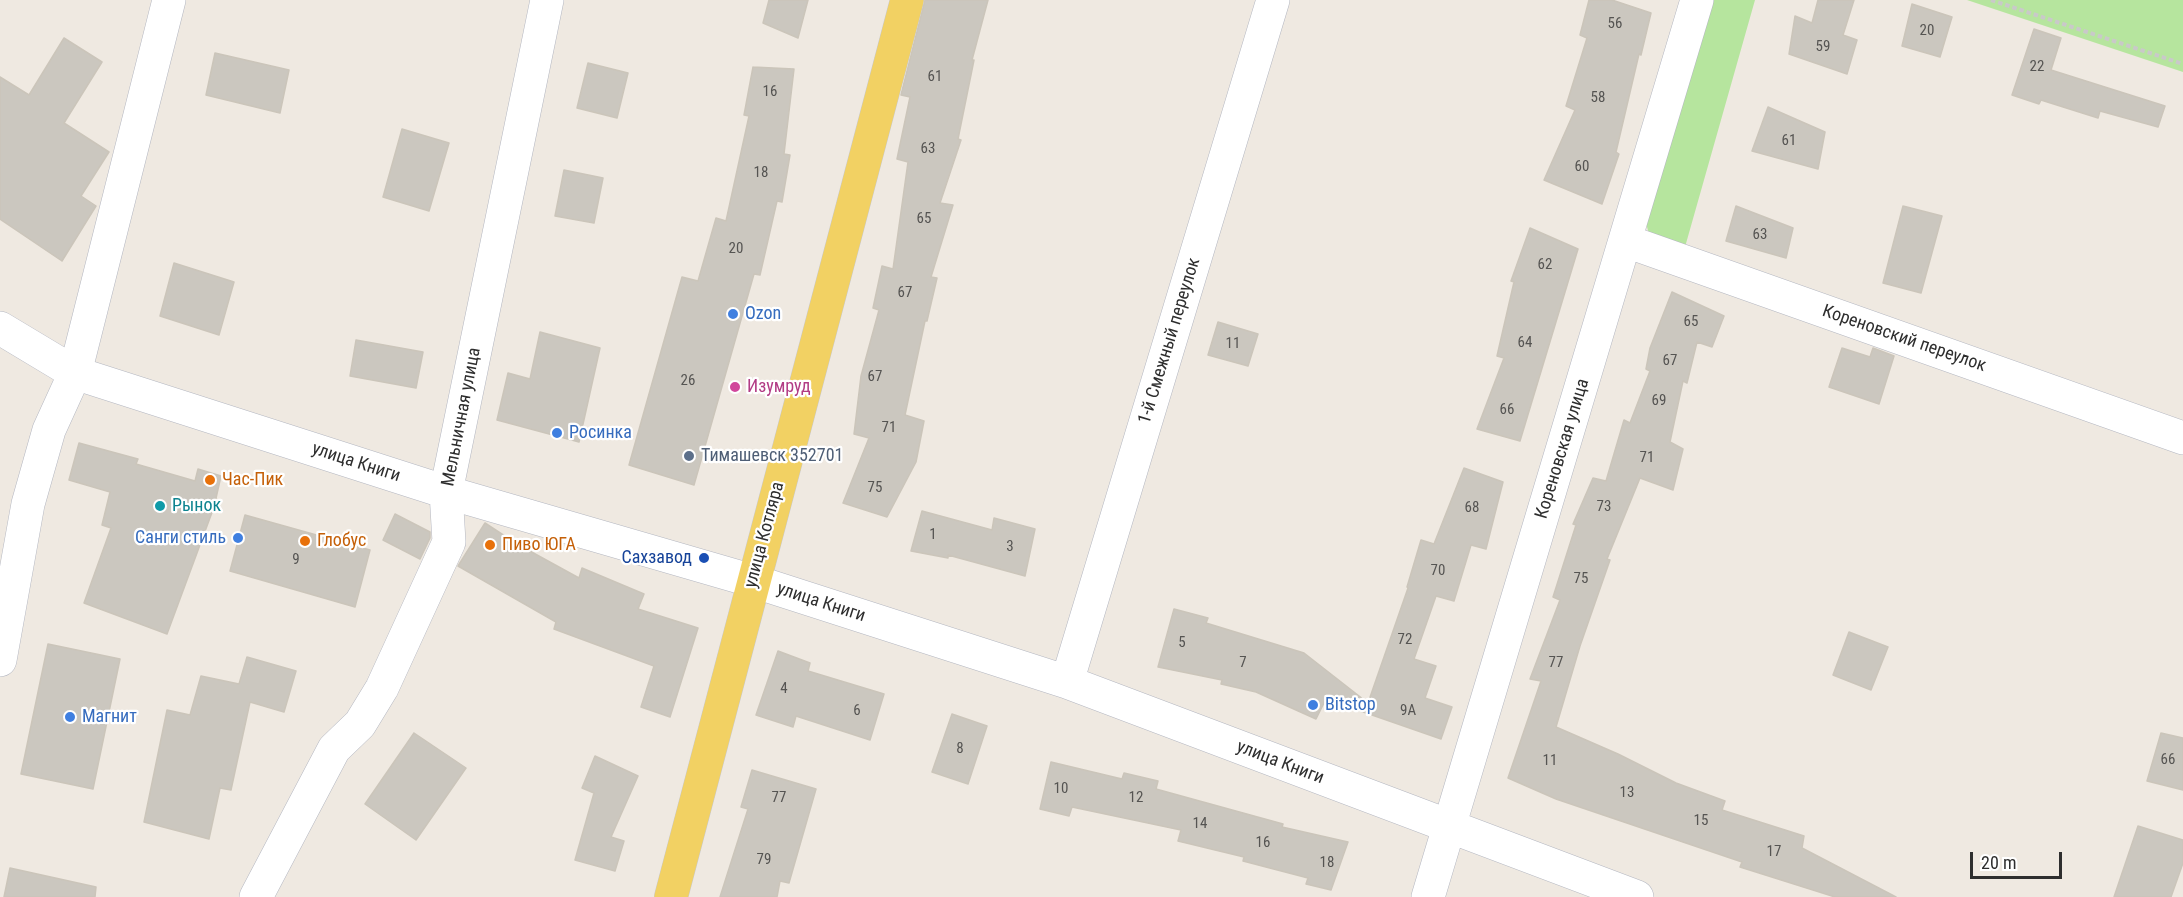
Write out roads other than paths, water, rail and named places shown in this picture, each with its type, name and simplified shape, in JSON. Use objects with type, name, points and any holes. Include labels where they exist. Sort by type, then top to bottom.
[{"type":"main road","name":"улица Котляра","points":[[671,897],[907,0]]},
{"type":"street","points":[[0,660],[28,504],[49,430],[75,373],[169,0]]},
{"type":"street","name":"Мельничная улица","points":[[256,897],[334,749],[360,724],[382,688],[449,542],[446,492],[547,0]]},
{"type":"street","name":"1-й Смежный переулок","points":[[1067,682],[1273,0]]},
{"type":"street","name":"Кореновская улица","points":[[1428,897],[1697,0]]},
{"type":"street","name":"Кореновский переулок","points":[[1626,241],[2183,438]]},
{"type":"street","name":"улица Книги","points":[[0,328],[75,373],[446,492],[753,581],[1067,682],[1637,897]]},
{"type":"place","name":"Ozon","points":[[733,314]]},
{"type":"place","name":"Изумруд","points":[[735,387]]},
{"type":"place","name":"Росинка","points":[[557,433]]},
{"type":"place","name":"Тимашевск 352701","points":[[689,456]]},
{"type":"place","name":"Час-Пик","points":[[210,480]]},
{"type":"place","name":"Рынок","points":[[160,506]]},
{"type":"place","name":"Санги стиль","points":[[238,538]]},
{"type":"place","name":"Глобус","points":[[305,541]]},
{"type":"place","name":"Пиво ЮГА","points":[[490,545]]},
{"type":"place","name":"Сахзавод","points":[[704,558]]},
{"type":"place","name":"Bitstop","points":[[1313,705]]},
{"type":"place","name":"Магнит","points":[[70,717]]}]
